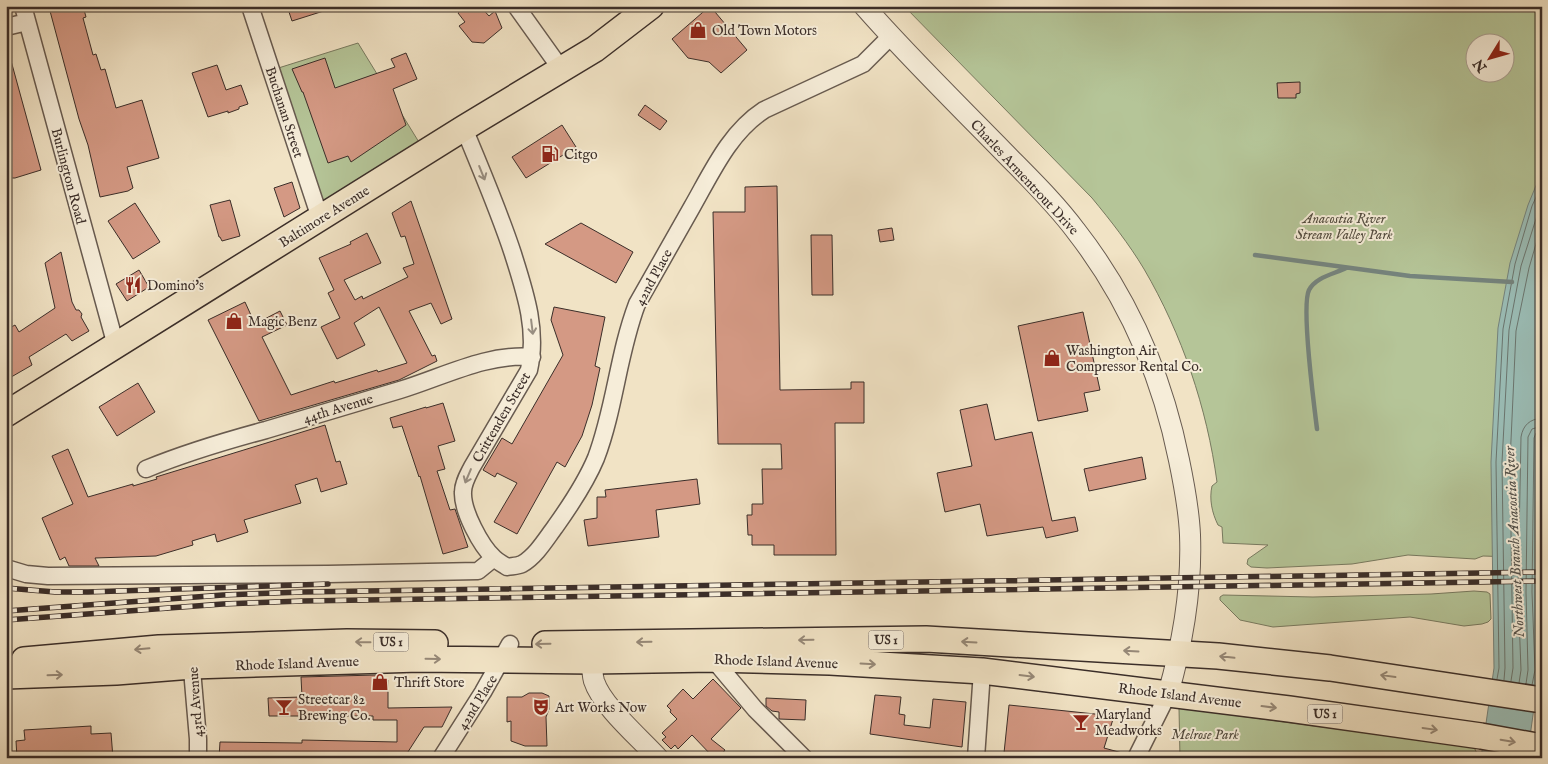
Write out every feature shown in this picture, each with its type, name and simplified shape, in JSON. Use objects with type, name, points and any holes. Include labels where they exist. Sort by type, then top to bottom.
[{"type":"main road","name":"Baltimore Avenue","points":[[6,414],[464,128],[595,49],[650,10]]},
{"type":"main road","name":"Rhode Island Avenue","points":[[6,676],[116,672],[191,657],[347,642],[506,652],[592,652],[926,639],[1180,654],[1330,668],[1540,700]]},
{"type":"main road","name":"Rhode Island Avenue","points":[[6,662],[159,648],[191,657]]},
{"type":"main road","name":"Rhode Island Avenue","points":[[592,652],[713,659],[830,662],[982,671],[1481,736],[1538,746]]},
{"type":"street","name":"Buchanan Street","points":[[250,6],[320,218]]},
{"type":"street","points":[[516,6],[561,69]]},
{"type":"street","name":"Charles Armentrout Drive","points":[[864,6],[890,37],[1057,208],[1076,230],[1099,262],[1136,326],[1148,354],[1170,418],[1184,483],[1190,535],[1189,582],[1180,654],[1168,694]]},
{"type":"street","points":[[6,27],[25,14]]},
{"type":"street","name":"Burlington Road","points":[[25,14],[116,346]]},
{"type":"street","name":"42nd Place","points":[[494,558],[507,567],[521,564],[535,554],[587,477],[602,440],[630,321],[637,304],[716,164],[738,131],[749,120],[764,110],[863,64],[890,37]]},
{"type":"street","name":"Crittenden Street","points":[[464,128],[504,226],[524,290],[533,336],[530,370],[472,467],[463,493],[468,513],[483,543],[494,558]]},
{"type":"street","name":"44th Avenue","points":[[146,469],[204,447],[482,363],[515,356],[532,357]]},
{"type":"street","points":[[6,568],[26,574],[48,576],[342,574],[478,571],[494,558]]},
{"type":"street","name":"42nd Place","points":[[441,758],[506,652]]},
{"type":"street","points":[[592,652],[595,682],[600,693],[610,707],[658,758]]},
{"type":"street","name":"43rd Avenue","points":[[191,657],[198,758]]},
{"type":"street","points":[[713,659],[756,709],[804,758]]},
{"type":"street","points":[[976,758],[982,671]]},
{"type":"street","points":[[1136,758],[1168,694]]},
{"type":"green space","name":"Anacostia River Stream Valley Park","points":[[904,6],[1542,6],[1542,558],[1483,556],[1475,559],[1408,555],[1352,564],[1267,568],[1251,567],[1247,564],[1248,559],[1268,545],[1223,543],[1222,527],[1218,525],[1212,506],[1212,486],[1217,482],[1213,454],[1200,399],[1181,345],[1158,294],[1120,233],[1092,198]]},
{"type":"green space","points":[[358,43],[425,152],[320,218],[272,70]]},
{"type":"green space","points":[[1474,591],[1490,594],[1491,619],[1482,624],[1464,626],[1410,617],[1273,627],[1240,620],[1220,600],[1220,597],[1223,595],[1313,597]]},
{"type":"green space","name":"Melrose Park","points":[[1179,708],[1474,747],[1479,758],[1180,758]]},
{"type":"water","name":"Northwest Branch Anacostia River","points":[[1542,171],[1542,386],[1537,593],[1539,672],[1527,758],[1481,758],[1494,668],[1491,462],[1498,328],[1510,263],[1528,205]]},
{"type":"building","points":[[60,6],[83,6],[86,17],[83,18],[93,55],[96,54],[101,70],[105,69],[116,108],[142,100],[159,158],[127,167],[133,188],[128,191],[100,197],[88,145],[79,119],[50,11]]},
{"type":"building","points":[[287,6],[330,6],[330,9],[292,21]]},
{"type":"building","points":[[466,6],[480,6],[489,16],[495,11],[502,28],[484,43],[472,42],[459,26],[465,22],[458,13]]},
{"type":"building","points":[[710,6],[747,50],[721,73],[709,62],[688,58],[672,39]]},
{"type":"building","points":[[406,53],[417,79],[393,89],[406,125],[351,162],[348,156],[328,163],[303,92],[292,69],[325,58],[335,88],[395,67],[391,59]]},
{"type":"building","points":[[6,57],[10,57],[41,170],[15,178],[11,178],[6,160]]},
{"type":"building","points":[[217,65],[226,90],[241,85],[248,104],[228,113],[228,111],[208,117],[192,73]]},
{"type":"building","points":[[1300,82],[1300,93],[1296,94],[1296,98],[1278,98],[1277,83]]},
{"type":"building","points":[[645,105],[667,121],[660,130],[638,115]]},
{"type":"building","points":[[562,125],[576,147],[526,178],[512,157]]},
{"type":"building","points":[[292,182],[300,208],[284,217],[274,188]]},
{"type":"building","points":[[777,186],[780,390],[851,389],[851,382],[864,382],[864,423],[835,423],[836,555],[774,555],[774,545],[752,545],[752,535],[748,535],[747,515],[752,515],[752,504],[763,504],[762,469],[782,469],[781,444],[718,444],[713,212],[745,212],[745,187]]},
{"type":"building","points":[[230,200],[240,236],[222,241],[219,237],[210,205]]},
{"type":"building","points":[[411,201],[452,319],[441,324],[431,303],[409,311],[432,356],[435,355],[437,361],[399,380],[259,421],[208,320],[245,302],[255,324],[280,311],[287,325],[262,337],[291,395],[334,381],[335,383],[407,363],[379,307],[354,323],[365,345],[337,359],[321,327],[340,318],[328,293],[334,290],[319,258],[351,244],[350,242],[367,233],[381,263],[344,280],[355,300],[362,296],[363,299],[408,277],[403,268],[414,264],[405,236],[401,237],[392,213]]},
{"type":"building","points":[[135,203],[160,242],[133,259],[108,221]]},
{"type":"building","points":[[581,223],[633,252],[616,283],[545,244]]},
{"type":"building","points":[[892,228],[894,240],[880,242],[878,230]]},
{"type":"building","points":[[811,235],[832,235],[833,295],[812,295]]},
{"type":"building","points":[[61,252],[72,302],[76,310],[79,310],[82,314],[81,317],[89,331],[72,341],[66,334],[29,357],[32,365],[6,380],[6,330],[15,325],[19,332],[55,308],[45,263]]},
{"type":"building","name":"Domino's","points":[[139,270],[149,287],[127,301],[116,284]]},
{"type":"building","points":[[554,307],[605,317],[595,366],[600,368],[592,405],[582,436],[565,467],[557,462],[517,534],[494,522],[517,483],[497,473],[495,477],[483,470],[502,438],[512,444],[563,355],[551,320]]},
{"type":"building","points":[[1083,312],[1100,390],[1084,393],[1088,411],[1038,421],[1018,326]]},
{"type":"building","points":[[138,383],[155,412],[117,436],[99,407]]},
{"type":"building","points":[[443,403],[455,441],[438,446],[445,469],[437,471],[450,510],[455,509],[468,547],[443,554],[420,476],[402,426],[393,428],[390,418]]},
{"type":"building","points":[[987,404],[995,440],[1032,432],[1052,521],[1075,517],[1078,531],[1046,538],[1043,527],[987,536],[980,504],[945,512],[937,473],[972,466],[960,410]]},
{"type":"building","points":[[325,425],[336,462],[340,461],[347,484],[321,492],[317,478],[295,485],[301,503],[244,520],[248,532],[217,542],[215,534],[192,541],[193,545],[156,556],[95,558],[99,566],[69,566],[65,557],[60,560],[42,518],[73,504],[52,456],[68,449],[88,497],[157,479],[156,477]]},
{"type":"building","points":[[1142,457],[1146,479],[1089,491],[1084,469]]},
{"type":"building","points":[[697,479],[700,504],[656,510],[659,537],[588,546],[584,520],[597,518],[597,497],[606,497],[605,490]]},
{"type":"building","points":[[383,676],[388,680],[388,708],[452,707],[442,727],[424,727],[404,758],[219,758],[220,742],[302,743],[302,740],[397,742],[397,720],[373,720],[373,716],[269,716],[268,698],[302,697],[301,677]]},
{"type":"building","points":[[713,679],[741,708],[711,739],[725,750],[719,758],[714,758],[692,735],[678,749],[675,745],[671,749],[662,740],[666,737],[662,733],[677,719],[667,706],[683,689],[693,699]]},
{"type":"building","points":[[529,693],[542,693],[549,696],[549,709],[546,717],[547,746],[525,746],[511,741],[511,721],[507,722],[507,697],[522,697]]},
{"type":"building","points":[[875,695],[901,697],[899,714],[905,715],[904,725],[930,728],[933,699],[966,702],[962,747],[870,734]]},
{"type":"building","points":[[766,698],[806,700],[805,720],[779,719],[779,712],[772,711],[766,706]]},
{"type":"building","points":[[1009,705],[1114,716],[1104,748],[1126,754],[1126,758],[1054,758],[1004,753]]},
{"type":"building","points":[[91,726],[91,734],[111,733],[113,758],[17,758],[16,741],[25,740],[24,730]]},
{"type":"waterway","points":[[1255,255],[1410,276],[1512,282]]},
{"type":"waterway","points":[[1317,429],[1309,357],[1306,315],[1307,300],[1309,290],[1316,282],[1346,268]]},
{"type":"railway","points":[[6,611],[223,595],[302,592],[1542,572]]},
{"type":"railway","points":[[6,620],[223,604],[302,601],[1542,581]]},
{"type":"railway","points":[[6,588],[55,592],[88,592],[328,584]]},
{"type":"place","name":"Old Town Motors","points":[[698,30]]},
{"type":"place","name":"Citgo","points":[[550,154]]},
{"type":"place","name":"Domino's","points":[[133,285]]},
{"type":"place","name":"Magic Benz","points":[[234,321]]},
{"type":"place","name":"Washington Air Compressor Rental Co.","points":[[1052,358]]},
{"type":"place","name":"Thrift Store","points":[[380,682]]},
{"type":"place","name":"Streetcar 82 Brewing Co.","points":[[284,707]]},
{"type":"place","name":"Art Works Now","points":[[541,707]]},
{"type":"place","name":"Maryland Meadworks","points":[[1081,722]]}]
